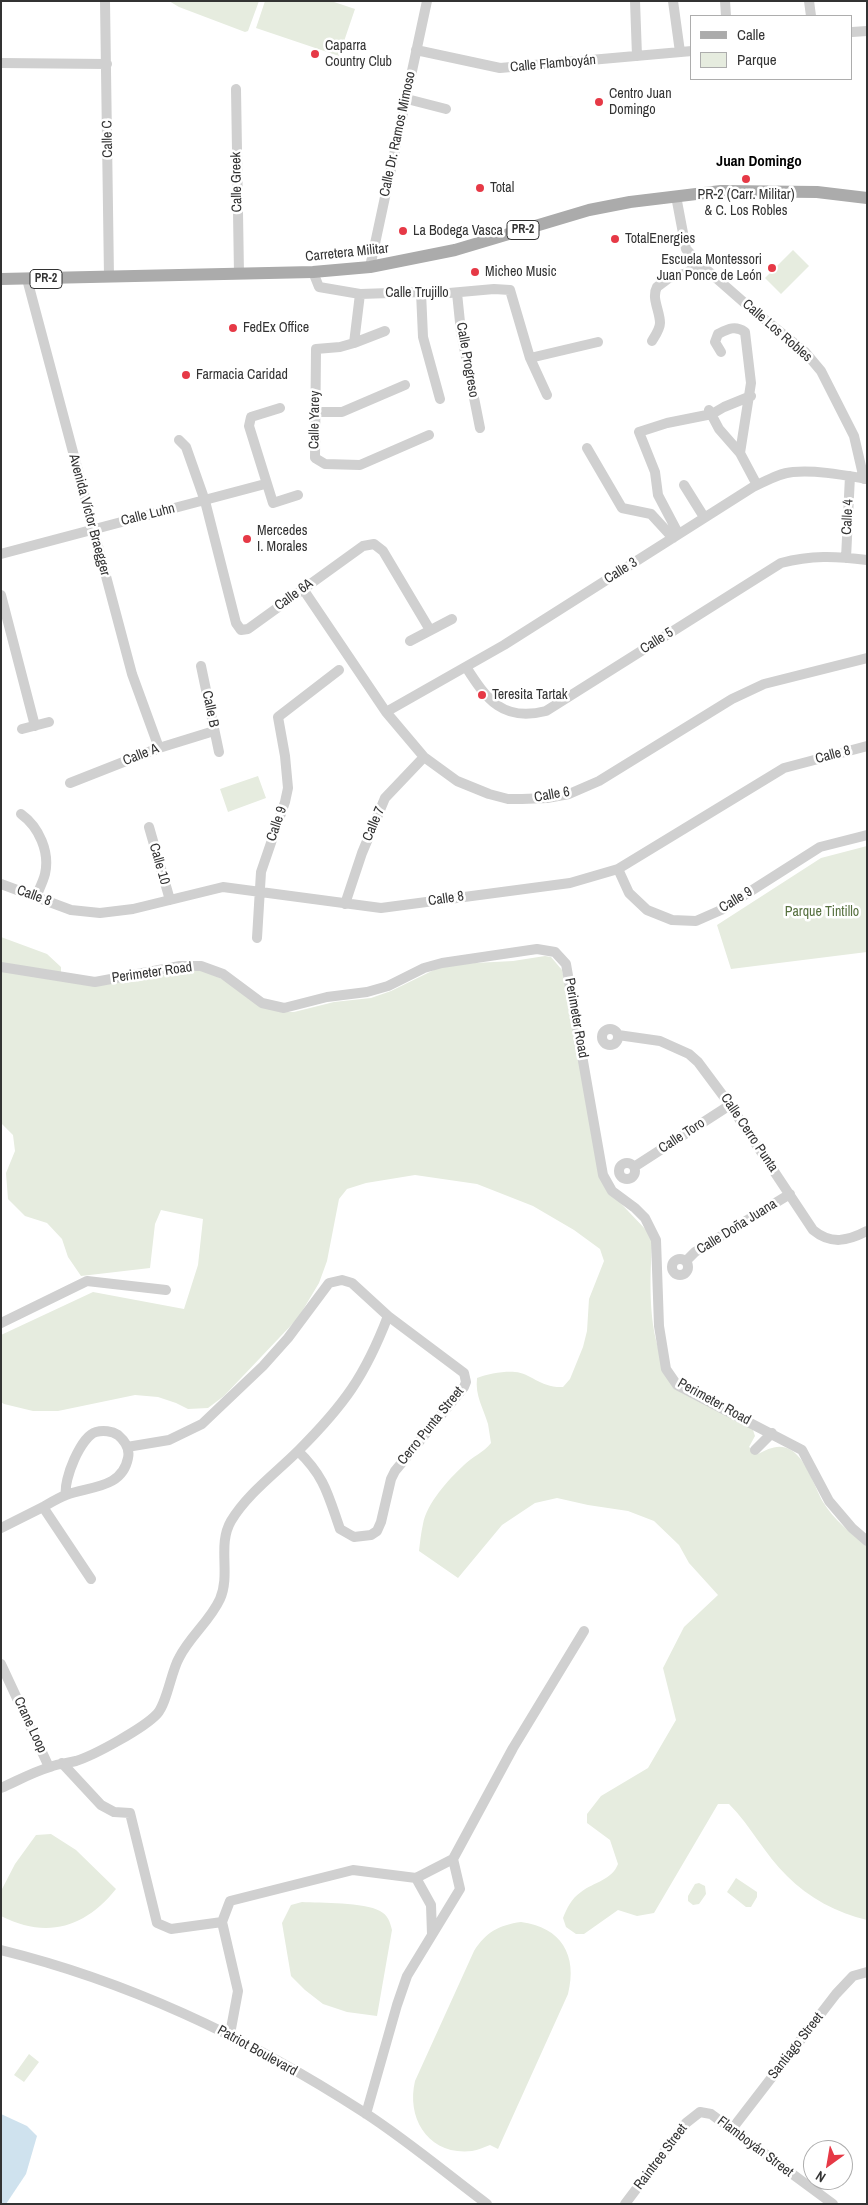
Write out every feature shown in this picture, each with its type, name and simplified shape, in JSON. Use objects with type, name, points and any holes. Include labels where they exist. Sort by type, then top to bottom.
[{"type":"main road","name":"Carretera Militar","points":[[1,280],[313,272],[370,267],[455,250],[589,210],[676,196],[722,191],[799,191],[867,198]]},
{"type":"street","name":"Calle C","points":[[105,1],[110,277]]},
{"type":"street","name":"Calle Dr. Ramos Mimoso","points":[[370,267],[426,1]]},
{"type":"street","points":[[635,1],[637,56]]},
{"type":"street","points":[[673,1],[680,52]]},
{"type":"street","points":[[725,1],[726,15]]},
{"type":"street","points":[[810,1],[811,15]]},
{"type":"street","points":[[853,32],[867,31]]},
{"type":"street","name":"Calle Flamboyán","points":[[416,50],[500,68],[690,51]]},
{"type":"street","points":[[1,63],[107,64]]},
{"type":"street","name":"Calle Greek","points":[[236,89],[239,274]]},
{"type":"street","points":[[406,99],[446,109]]},
{"type":"street","name":"Calle Los Robles","points":[[676,196],[686,248],[699,263],[752,310],[805,352],[821,371],[854,436],[866,479]]},
{"type":"street","points":[[652,341],[660,322],[655,296],[657,287],[669,278],[687,273],[699,263]]},
{"type":"street","name":"Calle Trujillo","points":[[313,272],[319,287],[360,294],[421,292],[438,294],[494,289],[510,290],[530,358]]},
{"type":"street","name":"Avenida Víctor Braegger","points":[[27,279],[132,674],[159,748]]},
{"type":"street","points":[[421,292],[423,337],[440,399]]},
{"type":"street","name":"Calle Progreso","points":[[457,293],[461,332],[480,428]]},
{"type":"street","points":[[360,294],[354,343],[385,331]]},
{"type":"street","points":[[721,352],[715,342],[718,334],[729,329],[738,328],[746,332],[751,383],[740,452]]},
{"type":"street","points":[[547,395],[530,358],[598,342]]},
{"type":"street","name":"Calle Yarey","points":[[354,343],[340,347],[316,349],[315,458],[325,464],[360,465],[429,436]]},
{"type":"street","points":[[315,412],[342,412],[405,385]]},
{"type":"street","points":[[676,536],[658,495],[655,472],[639,432],[658,425],[711,412],[750,396]]},
{"type":"street","points":[[280,408],[251,417],[248,423],[272,503],[298,495]]},
{"type":"street","points":[[711,412],[719,429],[740,452],[757,485]]},
{"type":"street","points":[[179,440],[186,447],[205,501]]},
{"type":"street","points":[[587,448],[622,508],[651,514],[676,536]]},
{"type":"street","name":"Calle 3","points":[[386,712],[504,645],[704,517],[773,477],[793,472],[866,479]]},
{"type":"street","name":"Calle 4","points":[[846,558],[850,476]]},
{"type":"street","name":"Calle Luhn","points":[[1,554],[265,484]]},
{"type":"street","points":[[684,485],[704,517]]},
{"type":"street","name":"Calle 6A","points":[[205,501],[236,624],[241,630],[248,629],[363,546],[374,544],[383,551],[430,630]]},
{"type":"street","name":"Calle 5","points":[[466,667],[497,706],[516,714],[534,714],[546,711],[782,563],[804,557],[867,560]]},
{"type":"street","name":"Calle 6","points":[[303,589],[386,712],[424,757],[456,781],[489,794],[522,800],[569,794],[599,782],[732,699],[764,684],[867,658]]},
{"type":"street","points":[[1,595],[35,726]]},
{"type":"street","points":[[410,641],[452,619]]},
{"type":"street","name":"Calle B","points":[[201,666],[219,752]]},
{"type":"street","name":"Calle 9","points":[[257,938],[261,872],[285,802],[288,775],[278,718],[339,670]]},
{"type":"street","points":[[22,729],[49,722]]},
{"type":"street","name":"Calle A","points":[[70,783],[159,748],[214,731]]},
{"type":"street","name":"Calle 8","points":[[1,884],[71,910],[100,914],[223,887],[381,908],[570,883],[618,869],[784,768],[867,746]]},
{"type":"street","name":"Calle 7","points":[[345,904],[362,853],[385,798],[424,757]]},
{"type":"street","points":[[21,814],[33,822],[39,833],[46,855],[45,875],[36,897]]},
{"type":"street","name":"Calle 10","points":[[149,827],[170,900]]},
{"type":"street","name":"Calle 9","points":[[618,869],[629,893],[648,910],[672,920],[696,921],[721,910],[820,847],[867,834]]},
{"type":"street","name":"Perimeter Road","points":[[1,967],[95,982],[180,966],[202,966],[223,974],[262,1003],[284,1008],[327,997],[367,992],[388,986],[424,968],[442,962],[537,949],[555,952],[566,964],[604,1175],[612,1191],[645,1218],[656,1240],[658,1326],[666,1369],[677,1385],[802,1450],[829,1501],[852,1528],[867,1541]]},
{"type":"street","name":"Calle Cerro Punta","points":[[618,1035],[660,1041],[689,1054],[708,1073],[813,1230],[820,1236],[833,1240],[848,1240],[867,1231]]},
{"type":"street","name":"Calle Toro","points":[[634,1167],[730,1105]]},
{"type":"street","name":"Calle Doña Juana","points":[[686,1261],[695,1252],[790,1194]]},
{"type":"street","name":"Cerro Punta Street","points":[[127,1447],[169,1440],[202,1424],[288,1338],[328,1283],[342,1280],[352,1283],[388,1316],[429,1348],[462,1369],[466,1382],[395,1471],[377,1532],[360,1537],[349,1535],[340,1528],[323,1480],[298,1451]]},
{"type":"street","points":[[1,1323],[86,1281],[166,1290]]},
{"type":"street","points":[[49,1767],[75,1761],[91,1754],[131,1732],[157,1714],[162,1706],[170,1679],[180,1657],[206,1622],[220,1598],[224,1586],[223,1544],[230,1522],[248,1500],[335,1414],[353,1389],[374,1351],[388,1316]]},
{"type":"street","points":[[1,1528],[66,1495],[103,1486],[116,1479],[127,1463],[129,1453],[120,1437],[110,1431],[96,1432],[86,1438],[67,1479],[66,1495]]},
{"type":"street","points":[[754,1450],[772,1434]]},
{"type":"street","points":[[43,1507],[91,1579]]},
{"type":"street","points":[[230,2034],[238,1991],[222,1922],[230,1901],[353,1870],[416,1878],[453,1859],[513,1748],[584,1631]]},
{"type":"street","name":"Crane Loop","points":[[1,1664],[49,1767],[1,1788]]},
{"type":"street","points":[[62,1763],[100,1805],[114,1812],[130,1813],[157,1923],[172,1929],[222,1922]]},
{"type":"street","points":[[366,2114],[407,1976],[460,1889],[453,1859]]},
{"type":"street","points":[[416,1878],[431,1905],[432,1935]]},
{"type":"street","name":"Patriot Boulevard","points":[[1,1950],[112,1984],[230,2034],[366,2114],[487,2204]]},
{"type":"street","name":"Santiago Street","points":[[732,2129],[836,1994],[853,1976],[867,1972]]},
{"type":"street","name":"Flamboyán Street","points":[[700,2112],[711,2114],[833,2204]]},
{"type":"street","name":"Raintree Street","points":[[625,2204],[686,2123],[700,2112]]},
{"type":"green space","points":[[169,1],[259,1],[248,31],[245,32],[179,7]]},
{"type":"green space","points":[[265,1],[331,1],[355,9],[339,56],[256,28]]},
{"type":"green space","points":[[793,250],[809,266],[781,294],[765,278]]},
{"type":"green space","points":[[258,776],[266,798],[228,812],[220,789]]},
{"type":"green space","name":"Parque Tintillo","points":[[867,846],[867,952],[731,969],[717,925],[821,858]]},
{"type":"green space","points":[[1,937],[47,954],[61,967],[61,981],[103,984],[203,969],[284,1012],[294,1012],[334,1002],[371,998],[391,991],[440,967],[456,964],[551,957],[562,970],[609,1191],[648,1232],[652,1241],[652,1318],[661,1357],[670,1373],[682,1386],[708,1404],[753,1430],[755,1436],[749,1447],[758,1454],[782,1447],[797,1454],[806,1467],[827,1509],[867,1547],[867,1920],[824,1904],[796,1884],[779,1868],[729,1804],[718,1804],[654,1913],[637,1916],[618,1910],[584,1934],[576,1934],[566,1927],[563,1918],[572,1901],[586,1889],[612,1874],[618,1864],[610,1840],[587,1823],[587,1814],[601,1796],[648,1768],[676,1720],[663,1668],[684,1627],[718,1595],[689,1563],[679,1545],[654,1521],[628,1511],[557,1498],[535,1503],[502,1525],[458,1578],[419,1551],[425,1516],[434,1500],[445,1485],[467,1462],[491,1443],[488,1424],[478,1396],[477,1378],[496,1373],[515,1372],[555,1387],[563,1387],[570,1379],[583,1347],[587,1331],[589,1299],[604,1261],[600,1249],[574,1230],[533,1206],[477,1184],[415,1175],[366,1183],[347,1189],[339,1199],[327,1261],[319,1283],[298,1318],[224,1396],[208,1408],[188,1409],[158,1397],[135,1395],[58,1411],[33,1411],[1,1402],[1,1335],[93,1292],[184,1309],[198,1265],[203,1219],[161,1210],[155,1224],[150,1268],[81,1276],[68,1257],[62,1239],[47,1223],[25,1216],[8,1199],[6,1173],[15,1151],[13,1135],[1,1123]]},
{"type":"green space","points":[[51,1834],[76,1850],[116,1889],[91,1913],[78,1921],[64,1926],[34,1927],[1,1916],[1,1891],[15,1864],[36,1835]]},
{"type":"green space","points":[[736,1878],[757,1892],[757,1897],[751,1907],[746,1907],[727,1892]]},
{"type":"green space","points":[[699,1883],[705,1886],[706,1894],[699,1904],[693,1905],[688,1901],[688,1896],[695,1884]]},
{"type":"green space","points":[[302,1902],[364,1906],[380,1911],[387,1917],[392,1930],[377,2016],[347,2012],[323,2004],[291,1976],[282,1923],[291,1905]]},
{"type":"green space","points":[[521,1922],[547,1930],[563,1945],[568,1955],[570,1967],[568,1994],[498,2149],[490,2145],[472,2151],[457,2151],[444,2148],[424,2132],[418,2121],[414,2109],[415,2081],[474,1951],[483,1939],[494,1930]]},
{"type":"green space","points":[[29,2054],[39,2062],[24,2082],[14,2075]]},
{"type":"water","points":[[1,2114],[27,2126],[37,2136],[26,2174],[6,2204],[1,2204]]},
{"type":"place","name":"Caparra Country Club","points":[[315,54]]},
{"type":"place","name":"Centro Juan Domingo","points":[[599,102]]},
{"type":"place","name":"PR-2 (Carr. Militar) & C. Los Robles","points":[[746,179]]},
{"type":"place","name":"Total","points":[[480,188]]},
{"type":"place","name":"La Bodega Vasca","points":[[403,231]]},
{"type":"place","name":"TotalEnergies","points":[[615,239]]},
{"type":"place","name":"Escuela Montessori Juan Ponce de León","points":[[772,268]]},
{"type":"place","name":"Micheo Music","points":[[475,272]]},
{"type":"place","name":"FedEx Office","points":[[233,328]]},
{"type":"place","name":"Farmacia Caridad","points":[[186,375]]},
{"type":"place","name":"Mercedes I. Morales","points":[[247,539]]},
{"type":"place","name":"Teresita Tartak","points":[[482,695]]},
{"type":"district","name":"Juan Domingo","points":[[759,162]]}]
